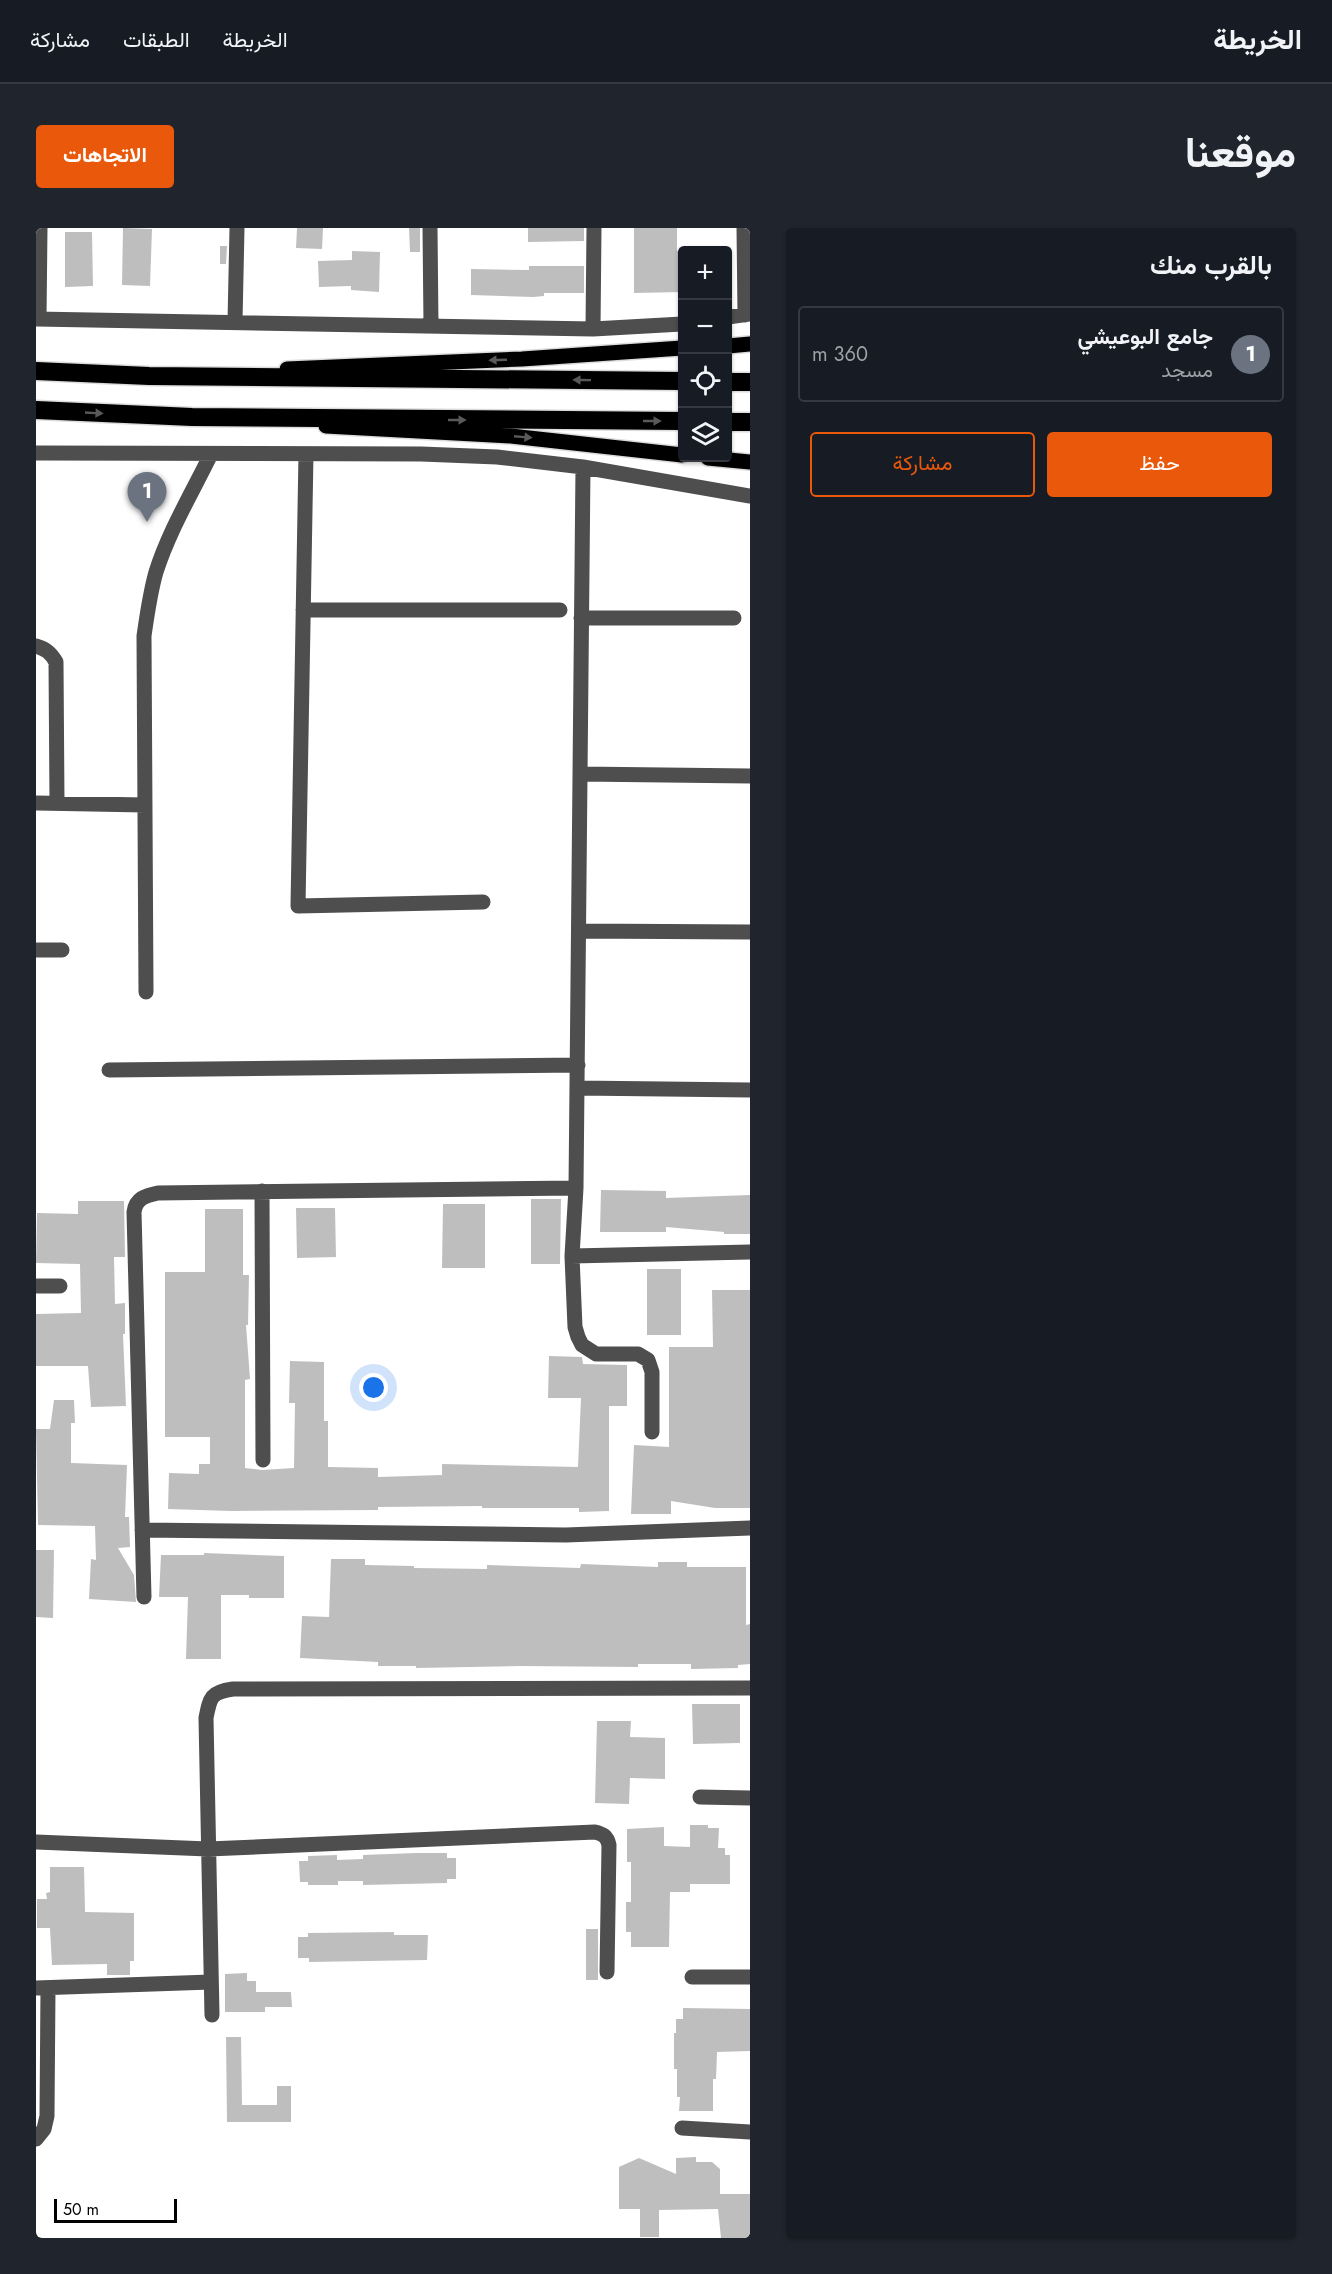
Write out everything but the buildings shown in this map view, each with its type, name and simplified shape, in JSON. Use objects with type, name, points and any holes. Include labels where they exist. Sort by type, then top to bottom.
[{"type":"highway","points":[[36,371],[149,376],[678,381]]},
{"type":"highway","points":[[732,382],[750,382]]},
{"type":"highway","points":[[36,410],[192,417],[678,422]]},
{"type":"highway","points":[[732,422],[750,422]]},
{"type":"main road","points":[[732,346],[750,344]]},
{"type":"main road","points":[[149,376],[522,359],[678,348]]},
{"type":"main road","points":[[192,417],[511,436],[678,455]]},
{"type":"main road","points":[[732,460],[750,462]]},
{"type":"street","points":[[40,228],[38,319],[594,329],[678,324]]},
{"type":"street","points":[[235,322],[237,228]]},
{"type":"street","points":[[430,228],[431,325]]},
{"type":"street","points":[[594,228],[594,329]]},
{"type":"street","points":[[732,316],[748,314],[744,228]]},
{"type":"street","points":[[36,453],[421,454],[497,457],[583,466],[750,496]]},
{"type":"street","points":[[146,992],[142,669],[144,636],[148,604],[156,572],[168,541],[211,454]]},
{"type":"street","points":[[306,454],[298,906],[483,902]]},
{"type":"street","points":[[583,466],[578,1065],[576,1188],[572,1256],[575,1327],[582,1345],[596,1354],[638,1354],[648,1360],[652,1372],[652,1432]]},
{"type":"street","points":[[303,610],[560,610]]},
{"type":"street","points":[[581,618],[734,618]]},
{"type":"street","points":[[36,646],[44,648],[56,662],[57,803]]},
{"type":"street","points":[[580,774],[750,776]]},
{"type":"street","points":[[36,803],[145,805]]},
{"type":"street","points":[[579,931],[750,932]]},
{"type":"street","points":[[36,950],[62,950]]},
{"type":"street","points":[[109,1070],[578,1065]]},
{"type":"street","points":[[577,1088],[750,1090]]},
{"type":"street","points":[[144,1597],[134,1212],[135,1204],[142,1197],[158,1193],[576,1188]]},
{"type":"street","points":[[262,1191],[263,1460]]},
{"type":"street","points":[[572,1256],[750,1252]]},
{"type":"street","points":[[36,1286],[60,1286]]},
{"type":"street","points":[[142,1530],[566,1535],[750,1528]]},
{"type":"street","points":[[212,2015],[206,1719],[212,1696],[219,1691],[233,1689],[750,1688]]},
{"type":"street","points":[[700,1797],[750,1798]]},
{"type":"street","points":[[36,1842],[208,1849],[595,1832],[607,1838],[610,1857],[607,1972]]},
{"type":"street","points":[[692,1977],[750,1977]]},
{"type":"street","points":[[36,2139],[44,2129],[47,2116],[42,1988],[211,1982]]},
{"type":"street","points":[[682,2128],[750,2132]]},
{"type":"place","name":"جامع البوعيشي","points":[[147,522]]}]
